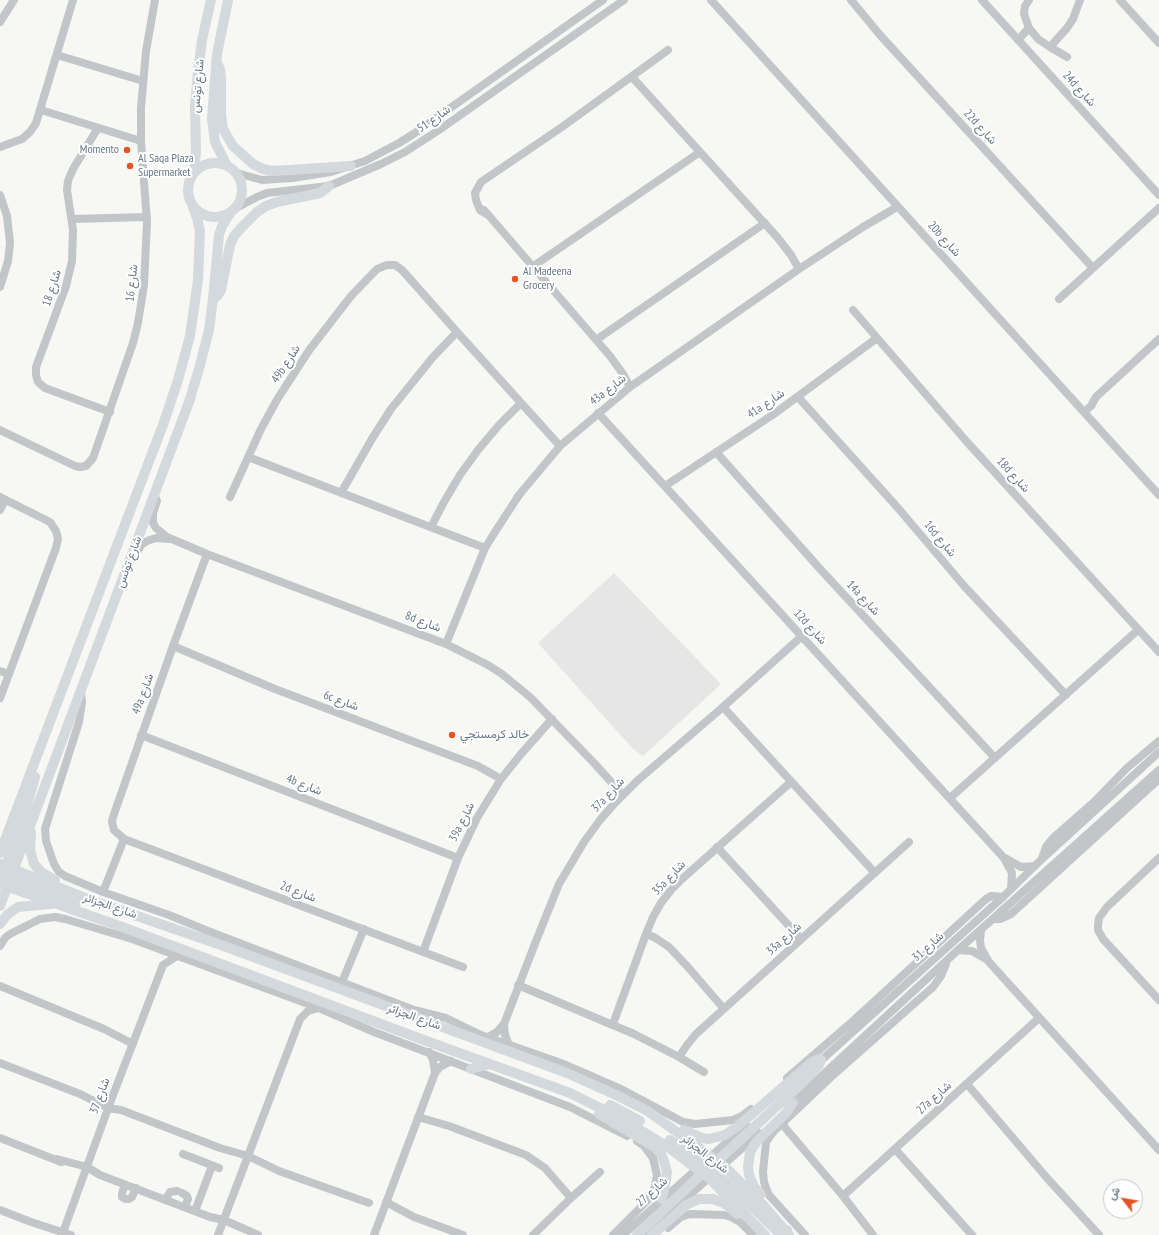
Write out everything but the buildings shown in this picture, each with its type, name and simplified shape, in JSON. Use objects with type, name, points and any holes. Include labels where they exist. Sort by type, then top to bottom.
[{"type":"main road","name":"شارع تونس","points":[[194,173],[196,152],[195,107],[198,72],[202,40],[211,0]]},
{"type":"main road","name":"شارع تونس","points":[[226,166],[218,150],[212,125],[212,112],[216,61],[228,0]]},
{"type":"main road","points":[[216,61],[221,77],[221,115],[223,129],[233,146],[253,164],[262,169],[273,171],[351,166]]},
{"type":"main road","points":[[220,164],[226,166],[237,173],[242,188],[240,202],[233,210],[223,216],[210,217],[199,213],[192,206],[189,198],[187,189],[189,180],[194,173],[206,165],[220,164]]},
{"type":"main road","points":[[213,299],[221,290],[230,245],[240,228],[257,212],[266,206],[277,202],[320,193],[326,191],[329,186]]},
{"type":"main road","name":"شارع تونس","points":[[0,853],[164,422],[182,365],[192,324],[199,262],[200,231],[192,206]]},
{"type":"main road","name":"شارع تونس","points":[[0,906],[4,876],[33,818],[194,386],[209,330],[219,235],[222,226],[233,210]]},
{"type":"main road","points":[[4,876],[31,794],[38,753]]},
{"type":"main road","points":[[0,833],[15,814]]},
{"type":"main road","points":[[33,818],[30,850],[34,864],[45,875],[77,888],[85,898]]},
{"type":"main road","name":"شارع الجزائر","points":[[4,876],[85,898],[160,923],[567,1073],[616,1095],[646,1110],[710,1167],[764,1206],[788,1233]]},
{"type":"main road","name":"شارع الجزائر","points":[[4,876],[56,903],[570,1093],[639,1128],[668,1147],[710,1167],[765,1235]]},
{"type":"main road","points":[[0,924],[8,914],[18,907],[56,903]]},
{"type":"main road","points":[[125,928],[132,939]]},
{"type":"main road","points":[[251,956],[268,953]]},
{"type":"main road","points":[[637,1235],[802,1083],[819,1065],[821,1060],[819,1059],[812,1062],[738,1126],[725,1135],[718,1137],[696,1137],[661,1115],[646,1110]]},
{"type":"main road","points":[[561,1063],[567,1073]]},
{"type":"main road","points":[[471,1069],[490,1064]]},
{"type":"main road","points":[[570,1093],[571,1097],[578,1104],[625,1129],[656,1148],[664,1161],[666,1172],[662,1199]]},
{"type":"main road","points":[[788,1233],[787,1223],[754,1187],[750,1180],[748,1159],[753,1147],[786,1113],[792,1103]]},
{"type":"main road","points":[[652,1235],[686,1205],[699,1199],[713,1199],[724,1203],[760,1235]]},
{"type":"street","points":[[0,22],[14,0]]},
{"type":"street","points":[[0,147],[17,142],[34,128],[41,110],[73,0]]},
{"type":"street","name":"شارع 16","points":[[0,430],[75,466],[83,467],[89,464],[93,458],[110,412],[127,364],[138,323],[146,265],[147,217],[141,141],[143,81],[148,39],[155,0]]},
{"type":"street","name":"شارع 51","points":[[237,173],[257,179],[272,180],[311,176],[351,166],[399,143],[415,133],[603,0]]},
{"type":"street","name":"شارع 51","points":[[233,210],[267,193],[329,186],[381,164],[428,138],[624,0]]},
{"type":"street","name":"20b شارع","points":[[711,0],[1159,495]]},
{"type":"street","name":"22d شارع","points":[[851,0],[885,40],[1093,268]]},
{"type":"street","name":"24d شارع","points":[[982,0],[1159,195]]},
{"type":"street","points":[[1029,0],[1025,6],[1024,14],[1029,28],[1038,39],[1067,57]]},
{"type":"street","points":[[1050,47],[1067,28],[1080,0]]},
{"type":"street","points":[[1126,2],[1159,43]]},
{"type":"street","points":[[1018,40],[1029,28]]},
{"type":"street","points":[[633,385],[610,356],[486,214],[478,194],[489,178],[668,50]]},
{"type":"street","points":[[57,55],[143,81]]},
{"type":"street","points":[[632,76],[763,221],[788,246],[802,267]]},
{"type":"street","points":[[41,110],[141,141]]},
{"type":"street","name":"شارع 18","points":[[98,128],[69,177],[67,190],[72,219],[73,252],[69,278],[36,367],[36,375],[38,382],[46,388],[110,412]]},
{"type":"street","points":[[534,269],[698,150]]},
{"type":"street","points":[[0,195],[7,216],[10,243],[8,261],[0,287]]},
{"type":"street","name":"43a شارع","points":[[446,644],[485,548],[519,495],[560,446],[633,385],[802,267],[895,205]]},
{"type":"street","points":[[1059,299],[1159,208]]},
{"type":"street","points":[[72,219],[147,217]]},
{"type":"street","points":[[597,342],[621,322],[735,243],[763,221]]},
{"type":"street","name":"49b شارع","points":[[230,497],[261,429],[278,398],[319,337],[351,296],[380,267],[390,264],[397,266],[402,270],[457,332]]},
{"type":"street","name":"18d شارع","points":[[853,310],[967,442],[1159,652]]},
{"type":"street","points":[[342,494],[369,443],[391,409],[433,357],[457,332],[560,446]]},
{"type":"street","name":"41a شارع","points":[[665,486],[798,397],[877,338]]},
{"type":"street","points":[[1082,410],[1087,402],[1096,397],[1159,340]]},
{"type":"street","name":"16d شارع","points":[[798,397],[898,508],[965,587],[1066,695]]},
{"type":"street","points":[[431,527],[448,496],[474,456],[499,425],[520,403]]},
{"type":"street","name":"12d شارع","points":[[598,413],[1004,858],[1012,873],[1011,889]]},
{"type":"street","name":"14a شارع","points":[[716,452],[821,570],[995,758]]},
{"type":"street","points":[[248,457],[485,548]]},
{"type":"street","name":"8d شارع","points":[[154,494],[157,500],[153,513],[153,523],[161,533],[172,540],[446,644],[475,657],[502,674],[530,697],[623,795]]},
{"type":"street","points":[[0,510],[3,499],[50,522],[56,530],[58,539],[56,548],[0,698]]},
{"type":"street","name":"8d شارع","points":[[125,571],[131,566],[138,550],[144,543],[156,538],[172,540]]},
{"type":"street","name":"49a شارع","points":[[124,839],[114,830],[112,819],[207,554]]},
{"type":"street","points":[[950,798],[1138,630]]},
{"type":"street","name":"37a شارع","points":[[504,1024],[546,914],[568,868],[600,820],[623,795],[657,763],[723,707],[802,636]]},
{"type":"street","name":"6c شارع","points":[[173,646],[275,689],[478,766],[501,779]]},
{"type":"street","points":[[0,671],[9,674]]},
{"type":"street","points":[[80,690],[82,702],[79,722],[47,822],[45,835],[54,864],[59,872],[103,892],[169,915],[414,1010],[446,1018],[476,1033],[561,1063],[621,1089],[683,1122],[695,1124],[733,1120],[749,1111],[800,1065],[828,1043],[986,899],[991,896],[1003,897]]},
{"type":"street","points":[[723,707],[875,873]]},
{"type":"street","name":"39a شارع","points":[[423,952],[458,858],[477,818],[501,779],[520,754],[552,719]]},
{"type":"street","name":"4b شارع","points":[[141,735],[458,858]]},
{"type":"street","points":[[1042,859],[1046,847],[1053,838],[1094,802],[1127,768],[1159,741]]},
{"type":"street","name":"شارع 31","points":[[821,1060],[1003,897],[1042,859],[1159,752]]},
{"type":"street","name":"شارع 31","points":[[710,1167],[792,1103],[820,1079],[958,950],[1159,770]]},
{"type":"street","points":[[993,919],[1000,919],[1011,914],[1159,778]]},
{"type":"street","name":"35a شارع","points":[[613,1024],[653,917],[671,890],[791,782]]},
{"type":"street","points":[[103,892],[124,839]]},
{"type":"street","name":"2d شارع","points":[[124,839],[463,967]]},
{"type":"street","name":"33a شارع","points":[[679,1057],[691,1040],[724,1009],[909,842]]},
{"type":"street","points":[[718,847],[801,939]]},
{"type":"street","name":"12d شارع","points":[[1004,858],[1021,867],[1035,866]]},
{"type":"street","points":[[1159,858],[1107,907],[1099,918],[1098,925],[1098,930],[1103,939],[1156,990],[1159,1000]]},
{"type":"street","points":[[0,946],[5,938],[10,934],[40,919],[60,917],[132,939],[319,1008],[374,1032],[570,1107],[635,1140],[644,1146],[653,1158],[657,1175],[652,1195],[613,1235]]},
{"type":"street","points":[[342,982],[364,930]]},
{"type":"street","points":[[981,930],[981,948],[989,962]]},
{"type":"street","points":[[646,934],[654,937],[669,948],[688,966],[724,1009]]},
{"type":"street","points":[[152,947],[159,954],[163,966],[177,956]]},
{"type":"street","points":[[958,950],[976,952],[989,962],[1159,1150]]},
{"type":"street","points":[[805,1235],[769,1195],[764,1182],[764,1147],[768,1137],[831,1077],[933,987],[941,976],[946,962]]},
{"type":"street","name":"شارع 37","points":[[63,1234],[109,1105],[163,966]]},
{"type":"street","points":[[518,985],[613,1024],[679,1057],[704,1072]]},
{"type":"street","points":[[0,986],[134,1041]]},
{"type":"street","points":[[294,999],[299,1008],[300,1019]]},
{"type":"street","points":[[218,1235],[300,1019],[308,1011],[319,1008]]},
{"type":"street","name":"27a شارع","points":[[843,1196],[1039,1018]]},
{"type":"street","points":[[504,1024],[505,1035],[509,1045]]},
{"type":"street","points":[[488,1037],[497,1032],[504,1024]]},
{"type":"street","points":[[428,1052],[433,1060],[435,1073]]},
{"type":"street","points":[[374,1235],[435,1073],[440,1067],[451,1061]]},
{"type":"street","points":[[0,1063],[220,1148],[264,1167],[279,1170],[369,1203]]},
{"type":"street","points":[[820,1079],[831,1077]]},
{"type":"street","points":[[967,1084],[1047,1178],[1099,1235]]},
{"type":"street","points":[[419,1115],[533,1158],[551,1173],[571,1198]]},
{"type":"street","points":[[782,1124],[843,1196],[873,1235]]},
{"type":"street","points":[[0,1138],[255,1234]]},
{"type":"street","points":[[895,1149],[972,1235]]},
{"type":"street","points":[[183,1154],[215,1167],[195,1211]]},
{"type":"street","points":[[645,1235],[710,1167]]},
{"type":"street","name":"شارع 27","points":[[623,1235],[662,1199],[710,1167]]},
{"type":"street","points":[[533,1235],[600,1172]]},
{"type":"street","points":[[125,1184],[122,1193],[122,1196],[125,1199],[132,1197],[136,1188]]},
{"type":"street","points":[[166,1200],[170,1192],[180,1192],[187,1196],[188,1199],[185,1207]]},
{"type":"street","points":[[385,1205],[463,1235]]},
{"type":"street","points":[[0,1210],[63,1234]]},
{"type":"street","points":[[660,1235],[681,1217],[694,1214],[724,1215],[731,1217],[740,1222],[753,1235]]},
{"type":"shaded area","points":[[614,573],[721,684],[643,756],[633,749],[538,643]]},
{"type":"place","name":"Momento","points":[[127,150]]},
{"type":"place","name":"Al Saqa Plaza Supermarket","points":[[130,166]]},
{"type":"place","name":"Al Madeena Grocery","points":[[515,279]]},
{"type":"place","name":"خالد كرمستجي","points":[[452,735]]}]
